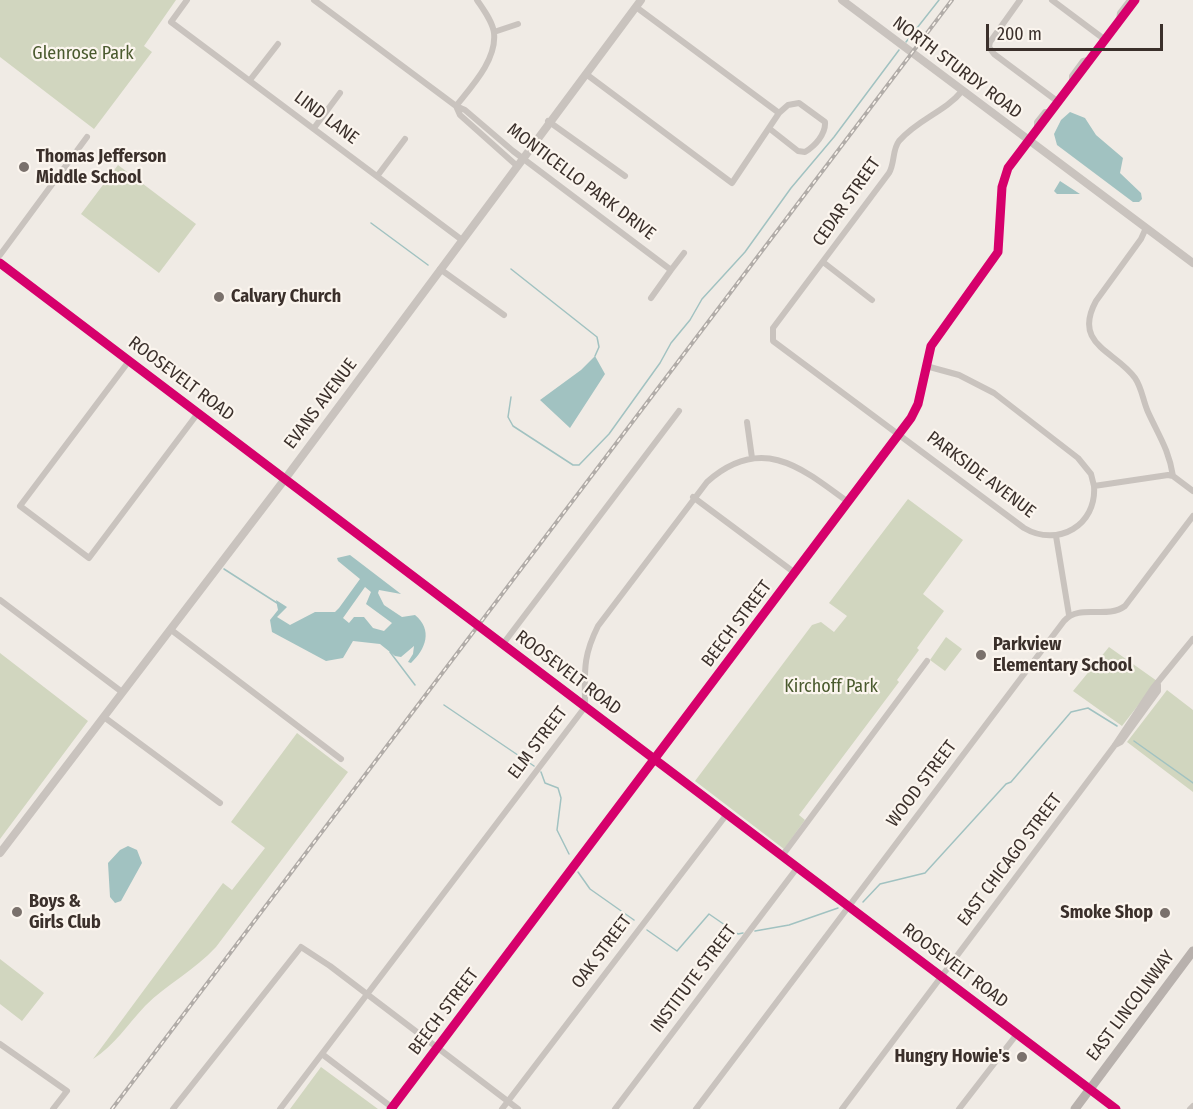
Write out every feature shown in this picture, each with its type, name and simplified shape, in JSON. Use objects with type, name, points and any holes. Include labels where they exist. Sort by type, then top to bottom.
[{"type":"main road","name":"EAST LINCOLNWAY","points":[[1075,1109],[1193,951]]},
{"type":"street","name":"LIND LANE","points":[[187,0],[171,22],[462,240]]},
{"type":"street","name":"MONTICELLO PARK DRIVE","points":[[314,0],[456,106],[465,110],[522,157],[671,270]]},
{"type":"street","points":[[456,106],[488,62],[494,32],[477,0]]},
{"type":"street","name":"NORTH STURDY ROAD","points":[[842,0],[1193,263]]},
{"type":"street","points":[[1020,0],[990,42],[989,47],[994,54],[1057,101]]},
{"type":"street","points":[[1052,0],[1104,39]]},
{"type":"street","name":"BEECH STREET","points":[[1119,20],[1120,13],[1130,0]]},
{"type":"street","name":"BEECH STREET","points":[[393,1108],[900,434],[918,404],[934,341],[995,259],[999,246],[1004,177],[1014,158],[1037,128],[1037,122],[1045,112],[1049,112],[1072,81],[1084,70],[1088,60],[1119,20],[1124,17],[1135,0]]},
{"type":"street","points":[[639,3],[779,113]]},
{"type":"street","name":"EVANS AVENUE","points":[[0,853],[285,479],[548,121],[639,3]]},
{"type":"street","points":[[494,32],[518,24]]},
{"type":"street","points":[[250,80],[278,44]]},
{"type":"street","points":[[586,74],[732,183],[779,113],[788,105],[799,103],[825,122],[825,129],[819,140],[805,152],[798,151],[770,129]]},
{"type":"street","name":"CEDAR STREET","points":[[776,344],[771,334],[773,328],[889,173],[898,143],[930,114],[947,107],[962,91]]},
{"type":"street","points":[[314,128],[340,93]]},
{"type":"street","name":"MONTICELLO PARK DRIVE","points":[[456,106],[460,116],[516,165]]},
{"type":"street","points":[[548,121],[625,176]]},
{"type":"street","points":[[0,255],[87,137]]},
{"type":"street","points":[[378,175],[405,139]]},
{"type":"street","points":[[1146,228],[1141,239],[1096,301],[1090,325],[1093,338],[1101,349],[1135,378],[1149,414],[1168,450],[1173,476],[1193,491]]},
{"type":"street","points":[[651,298],[684,254]]},
{"type":"street","points":[[823,262],[872,300]]},
{"type":"street","name":"ROOSEVELT ROAD","points":[[0,263],[1116,1109]]},
{"type":"street","points":[[440,269],[504,315]]},
{"type":"street","name":"PARKSIDE AVENUE","points":[[776,344],[1024,528],[1036,534],[1056,537]]},
{"type":"street","points":[[129,361],[20,506],[89,558],[198,413]]},
{"type":"street","points":[[926,366],[959,375],[994,393],[1078,458],[1091,474],[1094,504],[1085,520],[1072,530],[1056,537],[1069,615],[1081,611],[1112,612],[1125,606],[1193,516]]},
{"type":"street","points":[[503,644],[679,411]]},
{"type":"street","points":[[747,422],[752,458]]},
{"type":"street","name":"ELM STREET","points":[[280,1109],[585,707],[584,662],[589,644],[598,626],[693,497],[723,469],[752,458],[776,459],[792,464],[848,502]]},
{"type":"street","points":[[1094,486],[1173,476]]},
{"type":"street","points":[[693,497],[795,573]]},
{"type":"street","points":[[0,600],[122,692]]},
{"type":"street","name":"WOOD STREET","points":[[696,1109],[1069,615]]},
{"type":"street","points":[[170,628],[341,759]]},
{"type":"street","name":"EAST CHICAGO STREET","points":[[842,1109],[1115,745],[1154,688],[1158,686],[1193,639]]},
{"type":"street","points":[[782,856],[927,661]]},
{"type":"street","points":[[104,717],[220,803]]},
{"type":"street","name":"OAK STREET","points":[[502,1109],[727,814]]},
{"type":"street","name":"INSTITUTE STREET","points":[[615,1109],[797,868]]},
{"type":"street","points":[[173,1109],[300,948],[367,994],[518,1109]]},
{"type":"street","points":[[959,1109],[1017,1034]]},
{"type":"street","points":[[2,1046],[67,1090],[52,1109]]},
{"type":"street","points":[[322,1054],[393,1108]]},
{"type":"green space","name":"Glenrose Park","points":[[0,0],[176,0],[144,46],[152,52],[94,129],[0,57]]},
{"type":"green space","points":[[118,165],[196,224],[159,273],[81,214]]},
{"type":"green space","name":"Kirchoff Park","points":[[908,499],[963,540],[923,594],[944,611],[917,648],[919,650],[897,680],[899,682],[799,815],[805,820],[784,849],[695,781],[812,625],[821,622],[834,632],[847,616],[829,603]]},
{"type":"green space","points":[[946,637],[962,649],[945,671],[930,660]]},
{"type":"green space","points":[[1109,647],[1157,681],[1122,726],[1073,691]]},
{"type":"green space","points":[[0,653],[88,721],[0,839]]},
{"type":"green space","points":[[1167,690],[1193,710],[1193,792],[1127,742]]},
{"type":"green space","points":[[297,733],[348,772],[216,947],[145,1006],[114,1041],[93,1059],[223,883],[232,890],[265,848],[231,822]]},
{"type":"green space","points":[[0,959],[44,993],[22,1021],[0,1004]]},
{"type":"green space","points":[[321,1067],[378,1109],[290,1109]]},
{"type":"water","points":[[1070,112],[1085,118],[1096,135],[1123,158],[1120,173],[1141,193],[1142,199],[1139,202],[1133,202],[1057,145],[1054,134],[1061,120]]},
{"type":"water","points":[[1060,181],[1080,194],[1057,194],[1054,191]]},
{"type":"water","points":[[595,356],[605,374],[570,428],[540,400],[581,370]]},
{"type":"water","points":[[350,555],[401,594],[379,590],[378,593],[384,605],[402,617],[415,615],[421,621],[426,633],[424,646],[411,663],[408,662],[413,654],[414,646],[401,657],[395,656],[380,644],[353,641],[343,658],[326,661],[272,632],[270,620],[278,610],[276,600],[287,607],[277,617],[290,625],[315,612],[335,612],[339,608],[360,579],[337,558]],"holes":[[[365,587],[371,592],[366,604],[392,623],[384,631],[373,628],[364,617],[354,617],[349,623],[343,618]]]},
{"type":"water","points":[[128,846],[137,850],[142,863],[121,901],[115,903],[110,897],[108,863],[120,850]]},
{"type":"waterway","points":[[906,42],[939,0]]},
{"type":"waterway","points":[[511,397],[508,417],[513,426],[573,465],[579,465],[609,434],[660,363],[671,343],[690,320],[702,299],[745,252],[791,188],[834,137],[899,50]]},
{"type":"waterway","points":[[371,223],[428,265]]},
{"type":"waterway","points":[[511,269],[597,337],[599,347],[595,356]]},
{"type":"waterway","points":[[224,569],[277,603]]},
{"type":"waterway","points":[[390,652],[415,685]]},
{"type":"waterway","points":[[444,705],[534,766]]},
{"type":"waterway","points":[[863,902],[880,884],[925,873],[1006,784],[1011,782],[1071,712],[1088,708],[1117,726]]},
{"type":"waterway","points":[[1134,741],[1193,783]]},
{"type":"waterway","points":[[541,772],[545,783],[558,788],[561,798],[557,830],[569,854]]},
{"type":"waterway","points":[[578,872],[590,889],[634,920]]},
{"type":"waterway","points":[[755,931],[789,925],[838,908]]},
{"type":"waterway","points":[[647,930],[677,951],[709,914],[738,934],[743,933]]},
{"type":"railway","points":[[112,1109],[952,0]]},
{"type":"cycle path","points":[[391,1109],[911,418],[918,404],[931,346],[998,252],[1002,187],[1008,168],[1135,0]]},
{"type":"cycle path","points":[[0,263],[1116,1109]]},
{"type":"place","name":"Thomas Jefferson Middle School","points":[[24,167]]},
{"type":"place","name":"Calvary Church","points":[[219,297]]},
{"type":"place","name":"Parkview Elementary School","points":[[981,655]]},
{"type":"place","name":"Boys & Girls Club","points":[[17,912]]},
{"type":"place","name":"Smoke Shop","points":[[1165,913]]},
{"type":"place","name":"Hungry Howie's","points":[[1022,1057]]}]
